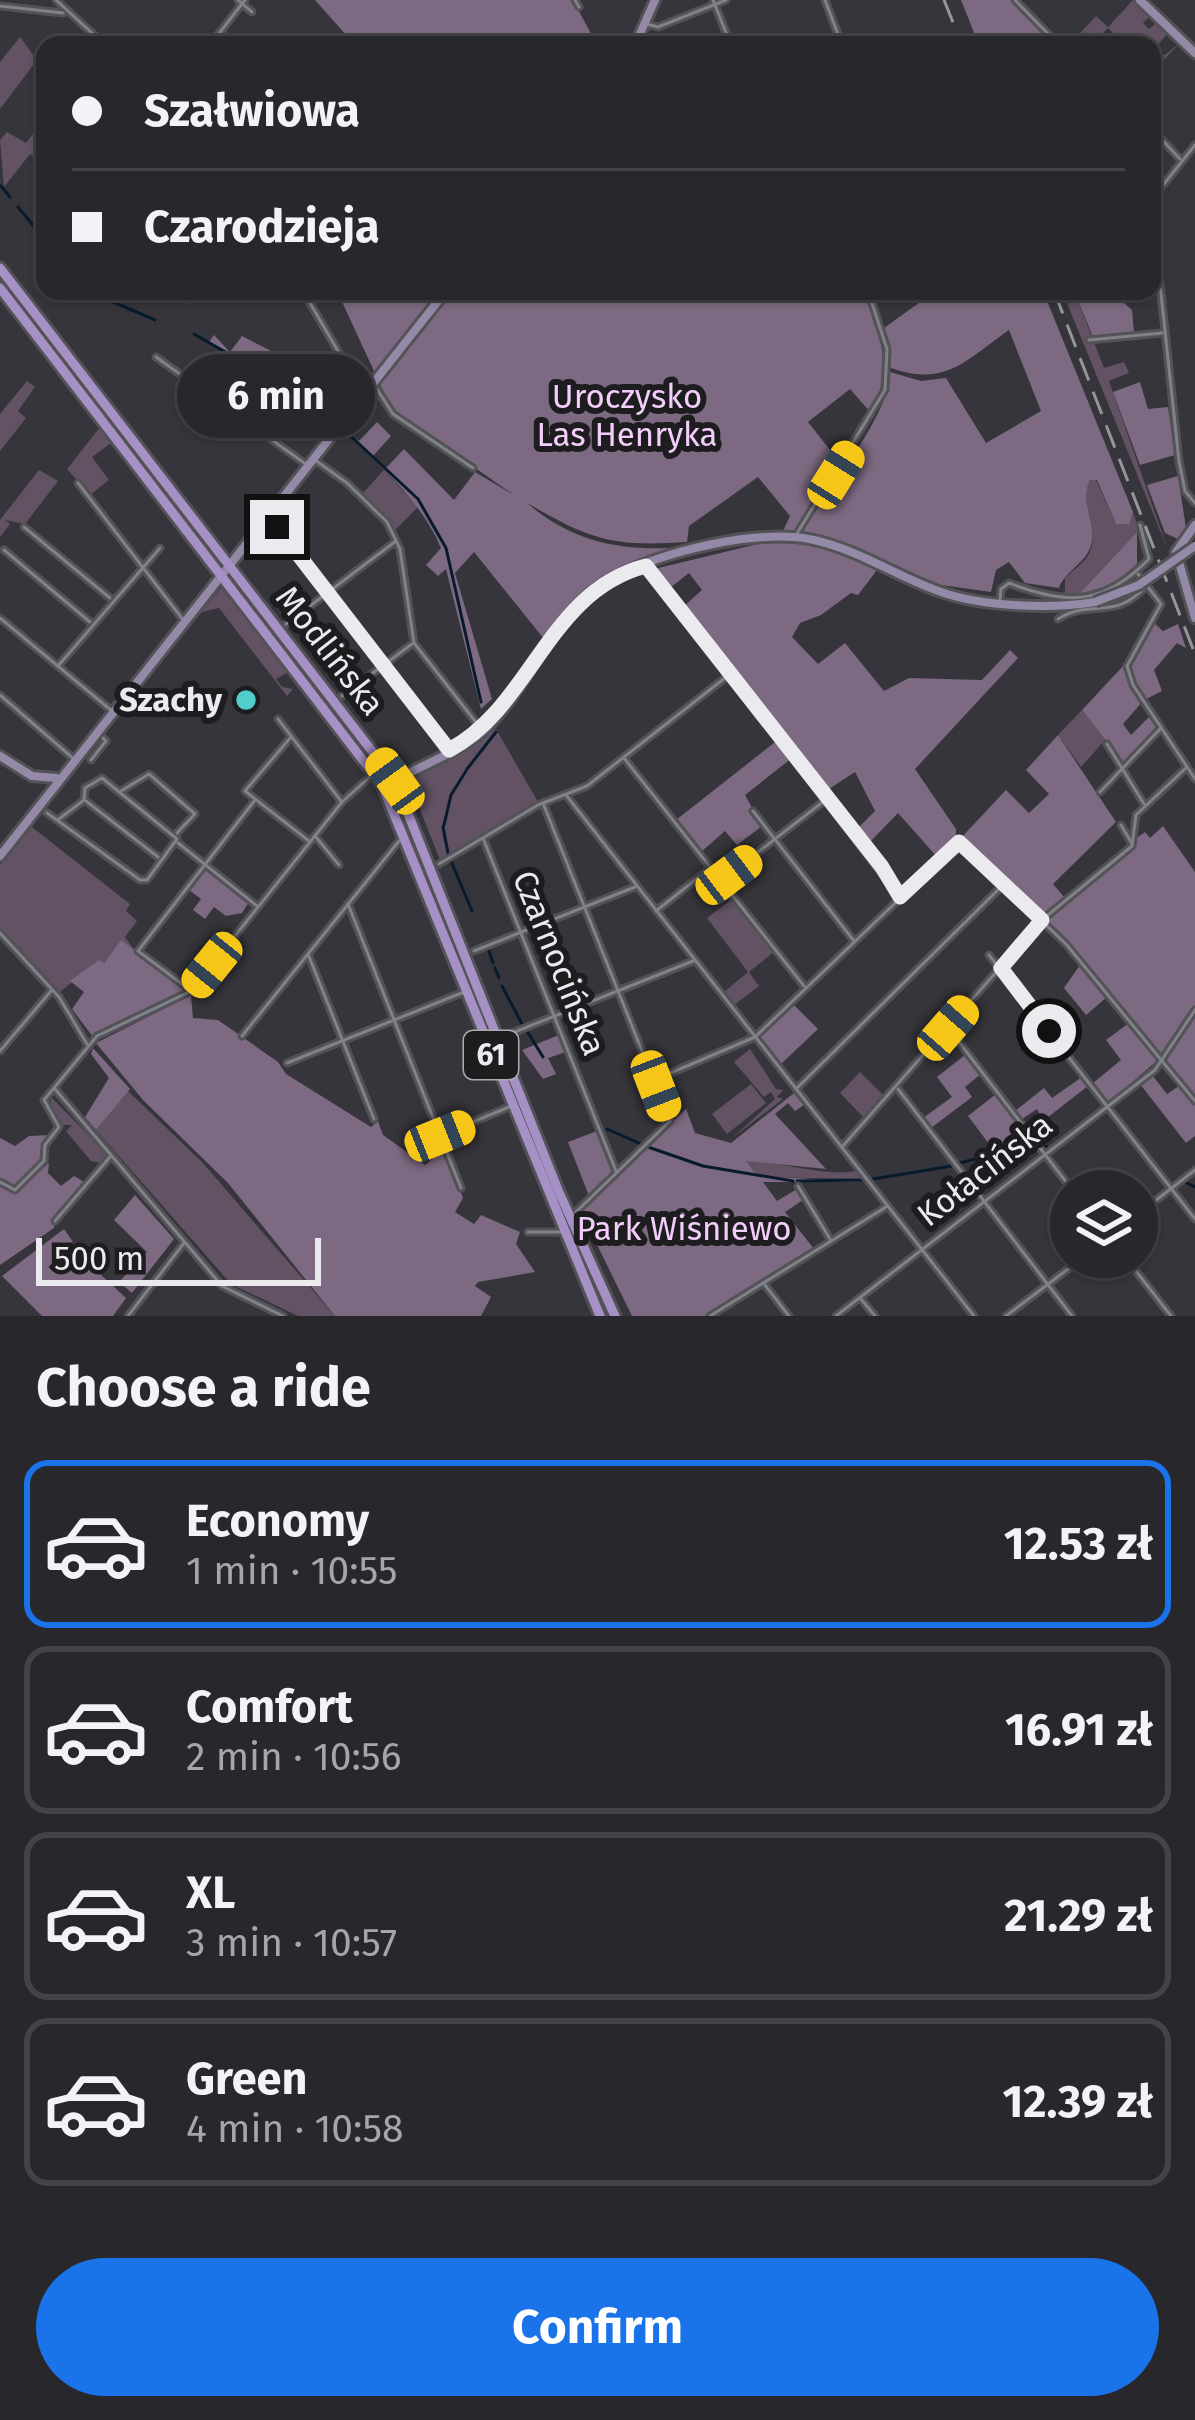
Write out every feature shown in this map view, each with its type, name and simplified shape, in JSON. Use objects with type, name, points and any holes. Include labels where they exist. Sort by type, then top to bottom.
[{"type":"main road","name":"Modlińska","points":[[0,268],[395,781],[615,1316]]},
{"type":"main road","name":"Modlińska","points":[[0,288],[374,773],[390,800],[561,1232],[600,1316]]},
{"type":"street","points":[[56,0],[64,13],[93,36]]},
{"type":"street","points":[[575,0],[579,7]]},
{"type":"street","points":[[639,36],[655,0]]},
{"type":"street","points":[[645,23],[658,27],[726,0]]},
{"type":"street","points":[[824,0],[838,36]]},
{"type":"street","points":[[1015,0],[1050,36]]},
{"type":"street","points":[[1140,0],[1195,52]]},
{"type":"street","points":[[217,36],[242,1],[252,12]]},
{"type":"street","points":[[714,2],[727,36]]},
{"type":"street","points":[[0,6],[64,13]]},
{"type":"street","points":[[1161,139],[1181,160]]},
{"type":"street","points":[[1161,187],[1195,145]]},
{"type":"street","points":[[308,300],[364,396]]},
{"type":"street","points":[[0,856],[51,782],[114,712],[439,300]]},
{"type":"street","points":[[795,537],[885,390],[886,349],[871,300]]},
{"type":"street","points":[[1161,300],[1183,482],[1195,502]]},
{"type":"street","points":[[1089,340],[1164,332]]},
{"type":"street","points":[[156,357],[367,499],[398,540],[413,643],[483,731]]},
{"type":"street","points":[[373,385],[393,414],[473,468]]},
{"type":"street","points":[[78,483],[185,622]]},
{"type":"street","points":[[267,519],[449,750]]},
{"type":"street","points":[[1000,600],[1001,589],[1009,583],[1043,596],[1081,598],[1111,591],[1138,574],[1150,555],[1140,525]]},
{"type":"street","points":[[1195,525],[1176,552],[1195,618]]},
{"type":"street","points":[[23,527],[111,599]]},
{"type":"street","points":[[390,800],[395,781],[483,731],[581,601],[610,580],[646,566],[744,538],[795,537],[835,546],[944,593],[1000,600],[1095,602],[1127,592],[1195,546]]},
{"type":"street","points":[[286,624],[398,540]]},
{"type":"street","points":[[58,666],[141,564],[160,548]]},
{"type":"street","points":[[4,550],[92,623]]},
{"type":"street","points":[[646,566],[900,897]]},
{"type":"street","points":[[1138,574],[1149,583],[1160,608],[1126,666],[1133,685],[1195,779]]},
{"type":"street","points":[[1058,619],[1073,611],[1123,606],[1149,583]]},
{"type":"street","points":[[213,586],[229,586]]},
{"type":"street","points":[[0,618],[114,712]]},
{"type":"street","points":[[342,696],[413,643]]},
{"type":"street","points":[[439,864],[543,803],[587,786],[730,674]]},
{"type":"street","points":[[0,695],[75,760]]},
{"type":"street","points":[[278,719],[342,802]]},
{"type":"street","points":[[1100,792],[1163,725]]},
{"type":"street","points":[[291,737],[245,791],[310,842]]},
{"type":"street","points":[[91,761],[103,738]]},
{"type":"street","points":[[1107,743],[1145,806]]},
{"type":"street","points":[[0,756],[51,782]]},
{"type":"street","points":[[623,756],[805,987]]},
{"type":"street","points":[[842,1147],[1042,920],[1132,843],[1135,818],[1187,767]]},
{"type":"street","points":[[0,1182],[15,1190],[44,1161],[46,1143],[59,1127],[44,1100],[88,1047],[108,1030],[191,991],[342,802],[374,773],[395,781]]},
{"type":"street","points":[[46,813],[137,880],[146,880],[158,857],[195,814],[149,774],[121,791]]},
{"type":"street","points":[[59,820],[84,800],[85,788],[102,778],[176,834]]},
{"type":"street","points":[[566,795],[974,1316]]},
{"type":"street","points":[[721,881],[828,798]]},
{"type":"street","points":[[84,800],[158,857]]},
{"type":"street","points":[[191,991],[138,951],[255,800]]},
{"type":"street","points":[[543,803],[670,1121],[576,1212]]},
{"type":"street","points":[[753,811],[854,941]]},
{"type":"street","points":[[1121,825],[1132,843]]},
{"type":"street","points":[[242,1036],[404,835]]},
{"type":"street","points":[[315,836],[339,865]]},
{"type":"street","name":"Czarnocińska","points":[[483,838],[617,1173]]},
{"type":"street","points":[[654,1080],[755,1037],[959,842],[1042,920],[1195,1101]]},
{"type":"street","points":[[178,843],[259,907]]},
{"type":"street","points":[[656,910],[711,868]]},
{"type":"street","points":[[795,1090],[1004,884]]},
{"type":"street","points":[[473,951],[637,886]]},
{"type":"street","points":[[348,904],[461,1188]]},
{"type":"street","points":[[0,933],[52,989],[88,1047]]},
{"type":"street","points":[[308,955],[374,1118]]},
{"type":"street","points":[[988,955],[1195,1219]]},
{"type":"street","points":[[498,1038],[695,960]]},
{"type":"street","points":[[0,1051],[52,989]]},
{"type":"street","points":[[287,1063],[466,992]]},
{"type":"street","name":"Kołacińska","points":[[836,1316],[1161,1060],[1195,1010]]},
{"type":"street","points":[[948,1028],[1057,1170]]},
{"type":"street","points":[[896,1086],[1072,1316]]},
{"type":"street","points":[[54,1088],[228,1291],[283,1316]]},
{"type":"street","points":[[415,1146],[511,1107]]},
{"type":"street","points":[[56,1221],[111,1155]]},
{"type":"street","points":[[1158,1198],[1195,1170]]},
{"type":"street","points":[[798,1186],[831,1240]]},
{"type":"street","points":[[710,1316],[888,1206]]},
{"type":"street","points":[[527,1232],[561,1232]]},
{"type":"street","points":[[128,1316],[185,1242]]},
{"type":"street","points":[[1006,1316],[1056,1278]]},
{"type":"street","points":[[1141,1278],[1171,1316]]},
{"type":"street","points":[[764,1284],[789,1316]]},
{"type":"street","points":[[860,1298],[875,1316]]},
{"type":"street","points":[[134,1309],[143,1316]]},
{"type":"shaded area","points":[[1133,0],[1151,15],[1143,23],[1149,29],[1157,22],[1169,32],[1161,41],[1161,36],[1116,36],[1108,28],[1100,36],[1077,36],[1096,16],[1108,27]]},
{"type":"shaded area","points":[[20,37],[36,59],[0,109],[0,62]]},
{"type":"shaded area","points":[[36,130],[36,157],[30,154],[4,187],[0,140],[7,132],[26,143]]},
{"type":"shaded area","points":[[1066,300],[1078,300],[1104,368],[1124,362],[1129,373],[1109,381],[1168,550]]},
{"type":"shaded area","points":[[27,381],[35,387],[18,411],[26,418],[0,451],[0,414]]},
{"type":"shaded area","points":[[101,426],[119,450],[111,443],[92,457],[109,480],[90,495],[67,469]]},
{"type":"shaded area","points":[[39,470],[58,481],[25,524],[5,520],[10,524],[0,537],[0,520]]},
{"type":"shaded area","points":[[384,470],[418,507],[395,530],[362,494]]},
{"type":"shaded area","points":[[1090,480],[1096,480],[1116,524],[1128,524],[1133,512],[1139,530],[1079,594],[1065,594],[1065,578],[1091,548],[1086,499]]},
{"type":"shaded area","points":[[221,588],[290,671],[276,679],[282,687],[293,689],[287,696],[219,608],[202,612],[161,662]]},
{"type":"shaded area","points":[[1082,710],[1106,739],[1081,767],[1058,735]]},
{"type":"shaded area","points":[[496,729],[538,802],[440,860],[411,787],[413,778]]},
{"type":"shaded area","points":[[32,827],[130,904],[126,911],[137,921],[125,937],[135,951],[121,941],[103,964],[98,961],[60,992],[0,928],[0,865]]},
{"type":"shaded area","points":[[732,899],[774,952],[749,972],[759,986],[734,1005],[724,992],[748,972],[707,918]]},
{"type":"shaded area","points":[[750,1049],[776,1089],[783,1090],[777,1097],[783,1099],[731,1139],[775,1099],[771,1092],[764,1097],[734,1062]]},
{"type":"shaded area","points":[[860,1072],[884,1096],[864,1118],[840,1093]]},
{"type":"shaded area","points":[[751,1084],[766,1103],[727,1134],[712,1114]]},
{"type":"shaded area","points":[[128,1091],[202,1162],[335,1316],[298,1316],[231,1284],[96,1130]]},
{"type":"shaded area","points":[[51,1097],[107,1154],[102,1163],[91,1161],[66,1131],[72,1125],[61,1125],[50,1109]]},
{"type":"shaded area","points":[[745,1161],[856,1171],[862,1179],[757,1177]]},
{"type":"green space","points":[[315,0],[573,0],[592,36],[347,36]]},
{"type":"green space","points":[[961,0],[1011,0],[1045,35],[1044,36],[975,36]]},
{"type":"green space","name":"Uroczysko Las Henryka","points":[[341,300],[869,300],[882,353],[882,382],[871,413],[850,389],[808,422],[841,464],[795,534],[783,531],[790,516],[758,477],[689,526],[687,542],[603,538],[527,503],[564,528],[602,542],[687,547],[607,580],[577,602],[544,639],[474,552],[455,573],[492,699],[481,709],[446,569],[438,576],[426,565],[441,548],[398,484],[342,429],[359,441],[377,422],[391,436],[373,456],[386,468],[404,449],[454,500],[475,472],[514,495],[392,410]]},
{"type":"green space","points":[[923,300],[1047,300],[1133,512],[1129,524],[1116,524],[1097,480],[1090,480],[1086,495],[1090,548],[1059,588],[1025,583],[1009,562],[996,570],[991,592],[941,585],[801,532],[869,430],[890,372],[921,381],[946,378],[986,443],[1041,411],[1009,330],[956,367],[927,374],[891,368],[884,328]]},
{"type":"green space","points":[[1078,300],[1123,302],[1132,310],[1134,333],[1093,337]]},
{"type":"green space","points":[[214,335],[230,352],[242,336],[271,351],[262,361],[276,371],[274,375],[306,392],[301,398],[208,343]]},
{"type":"green space","points":[[1140,382],[1148,409],[1168,407],[1175,455],[1140,465],[1113,392]]},
{"type":"green space","points":[[1178,476],[1186,528],[1178,539],[1165,533],[1147,485]]},
{"type":"green space","points":[[1137,532],[1137,564],[1113,585],[1079,594]]},
{"type":"green space","points":[[779,539],[837,551],[877,570],[858,595],[851,593],[821,615],[800,623],[792,637],[818,664],[845,643],[884,691],[909,678],[982,680],[1010,650],[1018,658],[915,769],[956,829],[956,837],[937,857],[898,813],[868,844],[857,829],[875,811],[855,772],[826,791],[683,607],[702,590],[689,573],[670,588],[654,569]]},
{"type":"green space","points":[[1153,622],[1163,631],[1178,624],[1186,648],[1177,643],[1154,670],[1162,691],[1146,699],[1131,668],[1134,650]]},
{"type":"green space","points":[[1124,665],[1143,701],[1123,724],[1131,735],[1153,713],[1158,725],[1124,763],[1082,710]]},
{"type":"green space","points":[[1058,735],[1116,822],[1053,884],[1065,898],[1041,918],[959,840],[1006,790],[1029,813],[1049,794],[1026,770]]},
{"type":"green space","points":[[779,739],[792,758],[745,795],[762,826],[737,845],[725,831],[701,852],[676,820]]},
{"type":"green space","points":[[1163,826],[1195,872],[1195,1005],[1160,1057],[1046,920],[1134,849],[1134,840],[1145,832],[1150,838]]},
{"type":"green space","points":[[205,869],[249,902],[242,913],[226,916],[214,907],[205,919],[193,910],[201,899],[189,890]]},
{"type":"green space","points":[[121,940],[188,992],[93,1037],[72,1009],[84,992],[70,981],[99,960],[104,963]]},
{"type":"green space","points":[[1080,965],[1107,997],[1086,1015],[1064,988]]},
{"type":"green space","points":[[191,995],[193,1018],[218,1020],[278,1062],[286,1074],[371,1127],[378,1121],[383,1135],[425,1165],[444,1149],[463,1198],[455,1212],[474,1224],[481,1215],[520,1232],[516,1244],[535,1272],[478,1282],[475,1286],[491,1297],[481,1316],[335,1316],[228,1183],[143,1100],[96,1043]]},
{"type":"green space","points":[[793,1004],[818,1029],[780,1065],[758,1037]]},
{"type":"green space","points":[[1195,1014],[1195,1097],[1164,1060]]},
{"type":"green space","points":[[1129,1023],[1158,1060],[1108,1103],[1093,1083],[1121,1060],[1106,1040]]},
{"type":"green space","points":[[559,1035],[566,1052],[548,1058],[556,1074],[543,1079],[522,1050]]},
{"type":"green space","points":[[93,1048],[130,1089],[96,1130],[85,1117],[109,1078],[91,1054]]},
{"type":"green space","points":[[965,1055],[981,1074],[965,1087],[972,1097],[931,1128],[923,1118],[952,1097],[937,1077]]},
{"type":"green space","points":[[1152,1075],[1167,1094],[1179,1086],[1195,1105],[1195,1136],[1186,1143],[1140,1084]]},
{"type":"green space","points":[[1082,1077],[1088,1086],[1043,1121],[1037,1109],[1022,1119],[1015,1111],[1044,1088],[1052,1098]]},
{"type":"green space","name":"Park Wiśniewo","points":[[794,1093],[804,1105],[795,1111],[788,1103],[775,1114],[826,1169],[746,1161],[757,1176],[867,1182],[763,1182],[777,1201],[797,1189],[803,1200],[785,1212],[814,1249],[705,1316],[632,1316],[581,1212],[686,1109],[695,1133],[731,1143]]},
{"type":"green space","points":[[996,1094],[1036,1145],[995,1152],[968,1116]]},
{"type":"green space","points":[[597,1131],[613,1172],[589,1196],[568,1142]]},
{"type":"green space","points":[[52,1135],[43,1147],[43,1159],[19,1186],[0,1180],[0,1138],[15,1146],[29,1136]]},
{"type":"green space","points":[[49,1163],[48,1173],[61,1186],[74,1176],[86,1183],[55,1219],[54,1228],[0,1265],[0,1184],[15,1192]]},
{"type":"green space","points":[[135,1195],[174,1239],[132,1293],[119,1282],[147,1252],[114,1220]]},
{"type":"green space","points":[[64,1229],[86,1261],[126,1298],[113,1316],[42,1316],[2,1276]]},
{"type":"waterway","points":[[1,186],[10,197]]},
{"type":"waterway","points":[[18,207],[36,229]]},
{"type":"waterway","points":[[109,300],[155,320]]},
{"type":"waterway","points":[[194,334],[300,395]]},
{"type":"waterway","points":[[321,411],[336,422]]},
{"type":"waterway","points":[[342,428],[418,499],[446,548],[481,702]]},
{"type":"waterway","points":[[467,769],[496,732]]},
{"type":"waterway","points":[[444,825],[451,795],[466,771]]},
{"type":"waterway","points":[[443,827],[448,853]]},
{"type":"waterway","points":[[451,861],[472,911]]},
{"type":"waterway","points":[[488,948],[493,963]]},
{"type":"waterway","points":[[495,968],[499,978]]},
{"type":"waterway","points":[[502,986],[522,1024]]},
{"type":"waterway","points":[[527,1031],[543,1057]]},
{"type":"waterway","points":[[607,1129],[641,1144]]},
{"type":"waterway","points":[[959,1163],[1034,1145]]},
{"type":"waterway","points":[[648,1147],[703,1166],[793,1181]]},
{"type":"waterway","points":[[873,1179],[952,1166]]},
{"type":"waterway","points":[[797,1181],[866,1180]]},
{"type":"waterway","points":[[1185,1182],[1195,1187]]},
{"type":"railway","points":[[944,0],[958,36]]},
{"type":"railway","points":[[1057,300],[1195,654]]},
{"type":"place","name":"Szachy","points":[[246,700]]},
{"type":"route","points":[[277,527],[449,750],[490,725],[581,601],[610,580],[646,566],[882,867],[900,897],[959,842],[1042,920],[1001,968],[1049,1031]]}]
